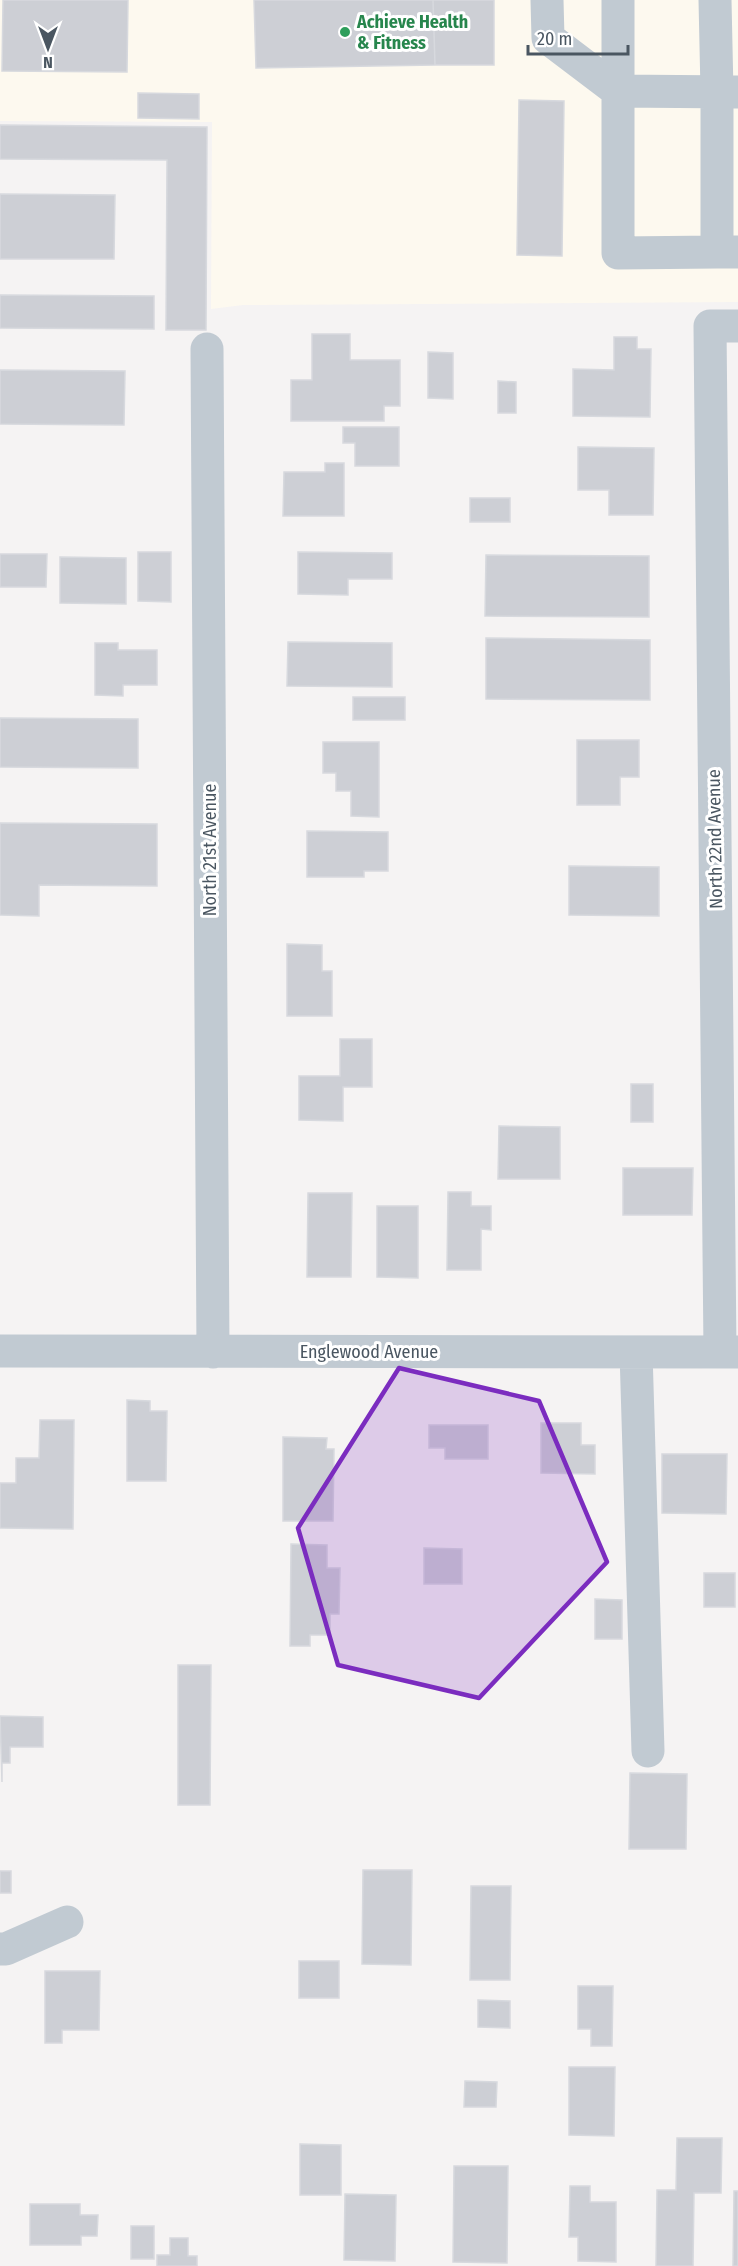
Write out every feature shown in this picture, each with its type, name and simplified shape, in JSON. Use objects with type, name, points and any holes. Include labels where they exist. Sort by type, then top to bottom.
[{"type":"street","points":[[547,0],[548,38],[618,91],[728,92]]},
{"type":"street","points":[[618,0],[618,253],[727,252],[728,92],[715,0]]},
{"type":"street","name":"North 22nd Avenue","points":[[724,326],[729,1352]]},
{"type":"street","name":"North 21st Avenue","points":[[207,349],[213,1352]]},
{"type":"street","name":"Englewood Avenue","points":[[0,1351],[729,1352]]},
{"type":"street","points":[[636,1352],[648,1751]]},
{"type":"street","points":[[0,1949],[6,1949],[67,1922]]},
{"type":"highlighted area","points":[[399,1368],[539,1401],[607,1562],[479,1698],[338,1665],[298,1528]]},
{"type":"shaded area","points":[[0,0],[738,0],[738,302],[243,305],[211,309],[212,122],[0,121]]},
{"type":"building","points":[[3,0],[128,0],[127,72],[2,71]]},
{"type":"building","name":"Achieve Health & Fitness","points":[[254,0],[433,0],[435,65],[256,68]]},
{"type":"building","points":[[433,0],[494,0],[494,65],[435,65]]},
{"type":"building","points":[[138,93],[199,94],[199,119],[138,118]]},
{"type":"building","points":[[519,100],[564,101],[562,256],[517,255]]},
{"type":"building","points":[[0,125],[207,127],[206,330],[166,330],[167,160],[0,159]]},
{"type":"building","points":[[0,194],[115,195],[114,259],[0,259]]},
{"type":"building","points":[[0,295],[154,296],[154,329],[0,328]]},
{"type":"building","points":[[312,334],[350,334],[350,360],[400,360],[400,406],[384,406],[384,421],[291,421],[291,380],[312,380]]},
{"type":"building","points":[[614,337],[637,337],[637,349],[651,349],[650,417],[573,416],[573,369],[614,370]]},
{"type":"building","points":[[428,352],[453,353],[453,399],[428,398]]},
{"type":"building","points":[[0,370],[125,371],[124,425],[0,424]]},
{"type":"building","points":[[498,381],[516,382],[516,413],[498,413]]},
{"type":"building","points":[[343,427],[399,427],[399,466],[355,466],[355,443],[343,443]]},
{"type":"building","points":[[578,447],[654,448],[653,515],[609,515],[609,490],[578,490]]},
{"type":"building","points":[[325,463],[344,463],[344,516],[283,516],[284,472],[325,472]]},
{"type":"building","points":[[470,498],[510,498],[510,522],[470,522]]},
{"type":"building","points":[[138,552],[171,552],[171,602],[138,601]]},
{"type":"building","points":[[298,552],[392,553],[392,579],[348,579],[348,595],[298,594]]},
{"type":"building","points":[[0,554],[47,554],[46,587],[0,587]]},
{"type":"building","points":[[486,555],[649,556],[649,617],[485,616]]},
{"type":"building","points":[[60,557],[126,558],[126,604],[60,603]]},
{"type":"building","points":[[486,638],[650,640],[650,700],[486,699]]},
{"type":"building","points":[[288,642],[392,643],[392,687],[287,686]]},
{"type":"building","points":[[95,643],[118,643],[118,650],[157,650],[157,685],[123,685],[123,696],[95,695]]},
{"type":"building","points":[[353,697],[405,697],[405,720],[353,720]]},
{"type":"building","points":[[0,718],[138,719],[138,768],[0,767]]},
{"type":"building","points":[[577,740],[639,740],[639,777],[620,777],[620,805],[577,805]]},
{"type":"building","points":[[323,742],[379,742],[379,817],[351,816],[351,791],[336,791],[336,773],[323,773]]},
{"type":"building","points":[[0,823],[157,824],[157,886],[39,885],[39,916],[0,915]]},
{"type":"building","points":[[307,831],[388,832],[388,871],[364,871],[364,877],[307,877]]},
{"type":"building","points":[[569,866],[659,867],[659,916],[569,915]]},
{"type":"building","points":[[287,944],[322,945],[322,971],[332,971],[332,1016],[287,1016]]},
{"type":"building","points":[[340,1039],[372,1039],[372,1087],[343,1087],[343,1121],[299,1120],[299,1076],[340,1076]]},
{"type":"building","points":[[631,1084],[653,1084],[653,1122],[631,1122]]},
{"type":"building","points":[[499,1126],[560,1127],[560,1179],[498,1179]]},
{"type":"building","points":[[623,1168],[693,1168],[692,1215],[623,1215]]},
{"type":"building","points":[[448,1192],[471,1192],[471,1206],[491,1206],[491,1230],[481,1229],[481,1270],[447,1270]]},
{"type":"building","points":[[308,1193],[352,1193],[351,1277],[307,1277]]},
{"type":"building","points":[[377,1206],[418,1206],[418,1278],[377,1277]]},
{"type":"building","points":[[127,1400],[150,1401],[150,1411],[167,1411],[166,1481],[127,1481]]},
{"type":"building","points":[[40,1420],[74,1420],[73,1529],[0,1528],[0,1483],[16,1483],[16,1458],[39,1458]]},
{"type":"building","points":[[541,1423],[581,1423],[581,1445],[595,1445],[595,1474],[541,1473]]},
{"type":"building","points":[[429,1425],[488,1425],[488,1459],[445,1459],[445,1448],[429,1448]]},
{"type":"building","points":[[283,1437],[327,1438],[326,1449],[334,1449],[333,1521],[283,1521]]},
{"type":"building","points":[[662,1454],[727,1454],[726,1514],[662,1513]]},
{"type":"building","points":[[291,1544],[327,1545],[327,1568],[340,1568],[339,1614],[330,1614],[330,1635],[310,1635],[310,1646],[290,1646]]},
{"type":"building","points":[[424,1548],[462,1549],[462,1584],[424,1584]]},
{"type":"building","points":[[704,1573],[735,1573],[735,1607],[704,1607]]},
{"type":"building","points":[[595,1599],[622,1600],[622,1639],[595,1639]]},
{"type":"building","points":[[178,1665],[211,1665],[210,1805],[178,1805]]},
{"type":"building","points":[[0,1716],[43,1717],[43,1747],[10,1747],[10,1763],[2,1763],[2,1782]]},
{"type":"building","points":[[630,1773],[687,1774],[686,1849],[629,1849]]},
{"type":"building","points":[[363,1870],[412,1870],[411,1965],[362,1964]]},
{"type":"building","points":[[0,1871],[11,1871],[11,1893],[0,1893]]},
{"type":"building","points":[[471,1886],[511,1886],[510,1980],[470,1980]]},
{"type":"building","points":[[299,1961],[339,1961],[339,1998],[299,1998]]},
{"type":"building","points":[[45,1971],[100,1971],[99,2030],[62,2030],[62,2043],[45,2043]]},
{"type":"building","points":[[578,1986],[613,1986],[612,2046],[591,2046],[591,2029],[578,2029]]},
{"type":"building","points":[[478,2000],[510,2001],[510,2028],[478,2027]]},
{"type":"building","points":[[569,2067],[615,2067],[614,2136],[569,2135]]},
{"type":"building","points":[[465,2081],[497,2082],[496,2107],[464,2107]]},
{"type":"building","points":[[677,2138],[722,2138],[721,2193],[694,2193],[693,2266],[656,2266],[657,2190],[676,2190]]},
{"type":"building","points":[[300,2144],[341,2145],[341,2195],[300,2195]]},
{"type":"building","points":[[454,2166],[508,2166],[507,2263],[453,2262]]},
{"type":"building","points":[[570,2186],[590,2186],[590,2202],[616,2202],[616,2262],[578,2261],[578,2237],[569,2237]]},
{"type":"building","points":[[734,2191],[738,2191],[738,2266],[733,2266]]},
{"type":"building","points":[[345,2194],[396,2195],[395,2261],[344,2260]]},
{"type":"building","points":[[30,2204],[80,2204],[80,2215],[98,2215],[97,2236],[81,2236],[81,2245],[30,2245]]},
{"type":"building","points":[[131,2226],[154,2226],[154,2259],[131,2259]]},
{"type":"building","points":[[170,2238],[188,2238],[188,2256],[197,2256],[197,2266],[157,2266],[157,2255],[170,2255]]},
{"type":"place","name":"Achieve Health & Fitness","points":[[345,32]]}]
